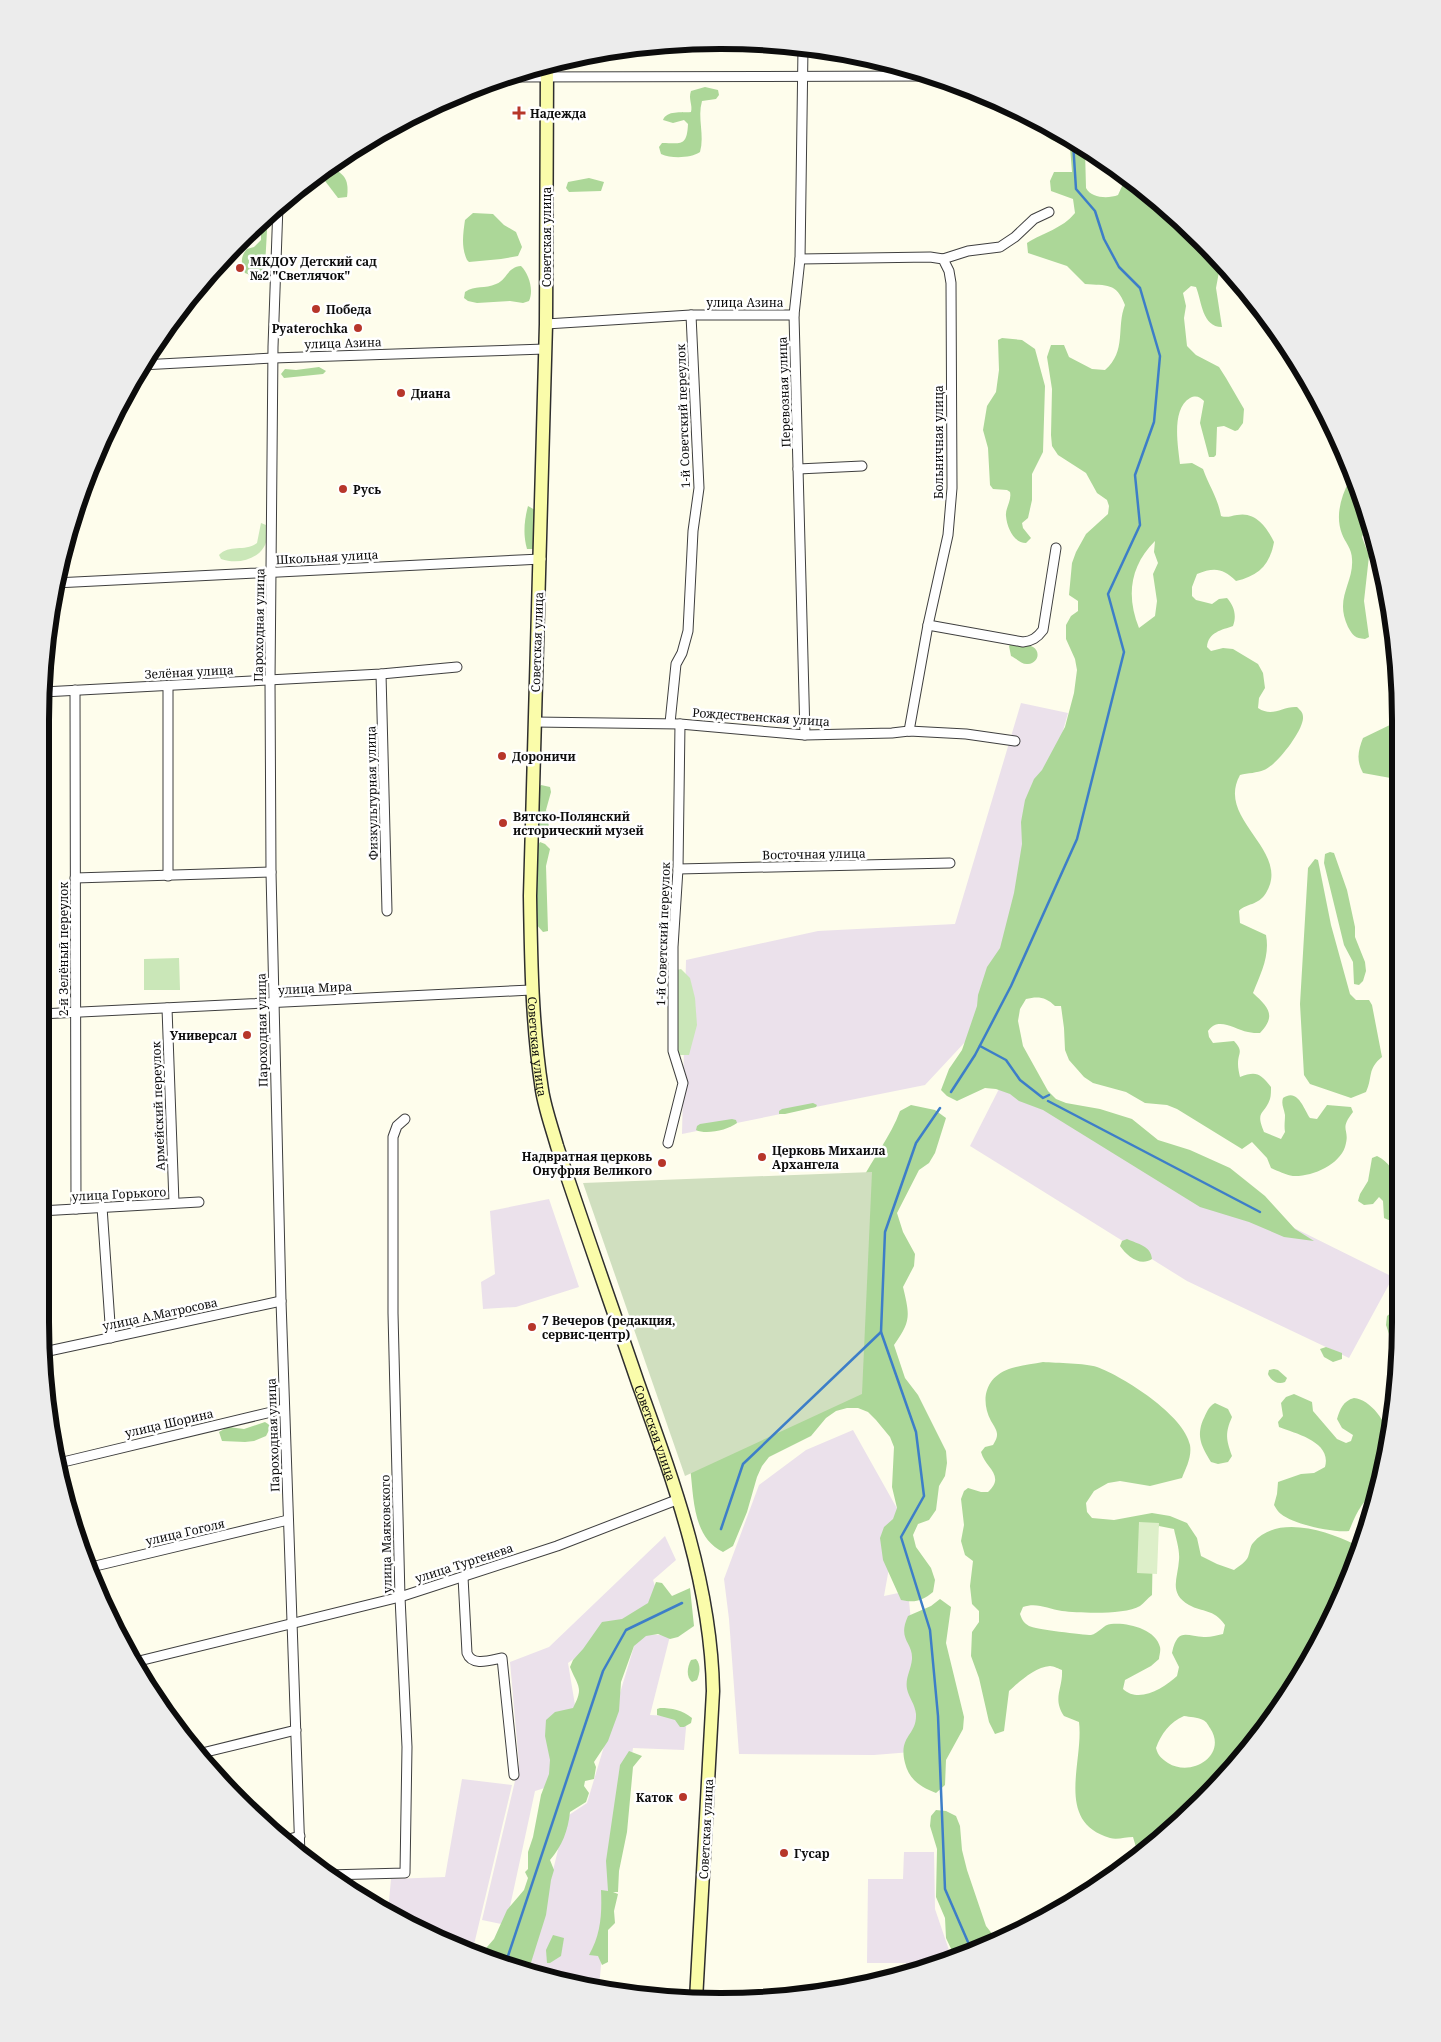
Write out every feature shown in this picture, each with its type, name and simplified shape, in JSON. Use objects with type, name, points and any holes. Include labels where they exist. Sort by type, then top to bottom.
[{"type":"street","name":"Перевозная улица","points":[[803,54],[800,259],[794,315],[804,735]]},
{"type":"street","points":[[551,71],[908,76]]},
{"type":"street","name":"Советская улица","points":[[547,72],[546,324],[541,559],[534,722],[530,896],[531,990],[534,1032],[543,1092],[556,1146],[679,1499],[701,1584],[712,1656],[714,1691],[696,1992]]},
{"type":"street","points":[[800,259],[930,257],[943,259],[968,251],[1000,246],[1015,237],[1034,219],[1049,212]]},
{"type":"street","name":"Пароходная улица","points":[[278,215],[273,358],[273,572],[270,681],[271,872],[284,1409],[300,1844]]},
{"type":"street","name":"Больничная улица","points":[[909,731],[928,625],[948,535],[952,488],[951,283],[949,271],[943,259]]},
{"type":"street","name":"улица Азина","points":[[546,324],[691,315],[794,315]]},
{"type":"street","name":"1-й Советский переулок","points":[[668,1143],[682,1083],[673,1051],[673,947],[678,869],[675,723],[676,664],[682,653],[688,631],[693,531],[699,488],[691,315]]},
{"type":"street","name":"улица Азина","points":[[151,364],[273,358],[545,349]]},
{"type":"street","points":[[798,469],[862,466]]},
{"type":"street","points":[[928,625],[1022,642],[1032,641],[1043,630],[1056,548]]},
{"type":"street","name":"Школьная улица","points":[[64,583],[541,559]]},
{"type":"street","name":"Зелёная улица","points":[[50,692],[270,681],[457,667]]},
{"type":"street","name":"Физкультурная улица","points":[[382,674],[387,911]]},
{"type":"street","points":[[168,686],[168,876]]},
{"type":"street","name":"2-й Зелёный переулок","points":[[75,690],[76,1209]]},
{"type":"street","name":"Рождественская улица","points":[[534,722],[675,723],[804,735],[892,734],[909,731],[966,734],[1015,741]]},
{"type":"street","name":"Восточная улица","points":[[678,869],[950,864]]},
{"type":"street","points":[[75,878],[271,872]]},
{"type":"street","name":"улица Мира","points":[[49,1014],[531,990]]},
{"type":"street","name":"Армейский переулок","points":[[167,1008],[174,1203]]},
{"type":"street","name":"улица Маяковского","points":[[340,1875],[405,1873],[407,1747],[400,1597],[393,1313],[393,1137],[397,1126],[405,1119]]},
{"type":"street","name":"улица Горького","points":[[49,1210],[199,1202]]},
{"type":"street","points":[[102,1207],[111,1338]]},
{"type":"street","name":"улица А.Матросова","points":[[50,1351],[281,1301]]},
{"type":"street","name":"улица Шорина","points":[[64,1462],[284,1409]]},
{"type":"street","name":"улица Тургенева","points":[[141,1661],[400,1597],[557,1546],[679,1499]]},
{"type":"street","name":"улица Гоголя","points":[[95,1566],[288,1520]]},
{"type":"street","points":[[464,1577],[467,1653],[469,1658],[474,1662],[502,1658],[514,1775]]},
{"type":"street","points":[[206,1752],[296,1730]]},
{"type":"street","points":[[292,1838],[300,1836]]},
{"type":"shaded area","points":[[1021,703],[1068,713],[980,1026],[925,1085],[682,1134],[686,960],[818,931],[955,924]]},
{"type":"shaded area","points":[[1002,1083],[1392,1277],[1392,1279],[1349,1358],[1187,1281],[970,1146]]},
{"type":"shaded area","points":[[549,1199],[579,1287],[516,1307],[483,1309],[481,1282],[495,1274],[490,1211]]},
{"type":"shaded area","points":[[853,1430],[899,1512],[884,1596],[908,1591],[924,1751],[874,1755],[739,1754],[729,1619],[724,1579],[759,1485],[806,1450]]},
{"type":"shaded area","points":[[665,1536],[676,1560],[653,1580],[658,1595],[629,1619],[568,1663],[576,1711],[554,1785],[535,1791],[506,1925],[482,1920],[519,1764],[510,1662],[549,1647]]},
{"type":"shaded area","points":[[638,1633],[670,1636],[650,1715],[687,1717],[684,1750],[633,1748],[602,1954],[600,1982],[530,1965],[566,1817],[587,1803]]},
{"type":"shaded area","points":[[462,1779],[512,1785],[474,1946],[423,1924],[389,1905],[391,1879],[445,1877]]},
{"type":"shaded area","points":[[904,1852],[934,1852],[935,1909],[950,1953],[906,1966],[906,1963],[867,1963],[868,1879],[903,1879]]},
{"type":"green space","points":[[705,87],[718,90],[719,95],[716,99],[702,101],[700,152],[692,156],[681,157],[670,157],[661,154],[659,147],[662,143],[678,143],[684,140],[688,124],[684,120],[673,123],[663,120],[668,115],[675,113],[691,112],[691,91]]},
{"type":"green space","points":[[1044,132],[1067,146],[1047,137]]},
{"type":"green space","points":[[1070,147],[1085,157],[1086,188],[1088,191],[1096,196],[1109,197],[1118,195],[1123,184],[1163,215],[1219,271],[1216,288],[1222,327],[1210,323],[1204,313],[1196,287],[1191,286],[1183,293],[1186,306],[1184,318],[1187,346],[1196,355],[1219,367],[1244,409],[1243,423],[1235,431],[1224,426],[1217,427],[1216,455],[1209,457],[1200,423],[1204,401],[1198,397],[1190,398],[1180,410],[1178,419],[1177,438],[1180,464],[1192,463],[1203,469],[1216,498],[1221,516],[1249,515],[1260,521],[1274,542],[1266,563],[1257,573],[1236,581],[1227,573],[1218,570],[1197,574],[1192,587],[1192,596],[1196,600],[1212,604],[1219,599],[1227,598],[1231,604],[1235,614],[1233,626],[1220,630],[1213,635],[1207,647],[1211,651],[1223,648],[1233,649],[1258,664],[1263,673],[1265,688],[1259,698],[1258,708],[1263,711],[1273,712],[1297,707],[1302,712],[1303,717],[1299,730],[1282,755],[1264,770],[1240,775],[1235,791],[1237,806],[1244,821],[1263,849],[1269,863],[1271,877],[1266,893],[1256,902],[1239,911],[1240,923],[1266,935],[1266,957],[1253,993],[1266,1007],[1269,1016],[1268,1021],[1260,1033],[1252,1033],[1221,1024],[1216,1024],[1208,1031],[1213,1043],[1234,1041],[1237,1045],[1240,1050],[1238,1064],[1240,1077],[1257,1074],[1271,1087],[1270,1099],[1260,1116],[1264,1132],[1281,1139],[1285,1132],[1283,1098],[1293,1096],[1300,1100],[1310,1118],[1317,1119],[1327,1105],[1351,1107],[1353,1112],[1345,1126],[1347,1136],[1345,1147],[1337,1159],[1324,1169],[1300,1176],[1293,1176],[1271,1168],[1267,1158],[1252,1142],[1242,1149],[1177,1109],[1167,1105],[1145,1103],[1126,1092],[1093,1083],[1084,1077],[1069,1060],[1065,1050],[1061,1006],[1055,1006],[1045,999],[1026,999],[1020,1009],[1018,1021],[1023,1046],[1048,1091],[1056,1099],[1066,1103],[1100,1109],[1132,1119],[1158,1140],[1190,1150],[1230,1168],[1265,1196],[1295,1229],[1314,1241],[1284,1237],[1249,1222],[1200,1207],[1043,1110],[1019,1101],[1010,1094],[996,1089],[985,1088],[957,1101],[947,1096],[941,1090],[949,1069],[962,1050],[977,1006],[978,995],[987,967],[1000,948],[1014,893],[1022,844],[1021,822],[1025,800],[1034,779],[1042,770],[1065,727],[1074,693],[1077,670],[1075,659],[1066,639],[1066,625],[1071,616],[1078,611],[1078,601],[1069,595],[1072,563],[1086,534],[1108,514],[1109,506],[1107,500],[1097,493],[1086,473],[1058,455],[1052,446],[1052,389],[1047,357],[1051,345],[1064,345],[1069,357],[1092,369],[1105,370],[1112,363],[1119,347],[1122,313],[1125,305],[1118,292],[1114,289],[1105,285],[1085,284],[1067,266],[1028,253],[1027,243],[1059,227],[1075,213],[1073,199],[1051,191],[1050,181],[1054,172],[1072,172]],"holes":[[[1155,541],[1154,552],[1158,563],[1153,574],[1157,601],[1155,616],[1139,628],[1132,604],[1133,582],[1140,561]]]},
{"type":"green space","points":[[336,170],[343,175],[347,183],[347,197],[338,198],[324,179]]},
{"type":"green space","points":[[589,178],[604,182],[601,191],[569,192],[566,188],[568,182]]},
{"type":"green space","points":[[473,213],[493,214],[504,225],[516,232],[522,247],[518,256],[469,262],[464,250],[463,235],[465,220]]},
{"type":"green space","points":[[267,225],[265,266],[261,272],[250,275],[245,273],[242,258],[247,249],[254,247],[261,240],[261,231]]},
{"type":"green space","points":[[521,266],[530,282],[531,292],[529,301],[523,303],[510,301],[477,303],[464,298],[465,292],[496,284],[503,280],[510,271]]},
{"type":"green space","points":[[1002,338],[1022,340],[1035,349],[1045,386],[1043,452],[1032,474],[1032,500],[1028,518],[1022,523],[1023,528],[1031,538],[1026,543],[1015,538],[1008,525],[1006,513],[1010,492],[993,489],[990,485],[988,448],[983,430],[987,406],[996,392],[999,370],[998,340]]},
{"type":"green space","points":[[319,367],[326,371],[323,374],[284,378],[281,374],[285,369],[296,370]]},
{"type":"green space","points":[[1348,482],[1365,531],[1362,537],[1369,556],[1364,601],[1369,637],[1365,639],[1351,633],[1344,617],[1344,599],[1352,568],[1352,559],[1351,552],[1343,537],[1339,520],[1341,500]]},
{"type":"green space","points":[[528,506],[535,510],[533,549],[527,549],[525,538]]},
{"type":"green space","points":[[261,523],[266,525],[267,535],[266,544],[261,551],[255,556],[239,561],[221,559],[219,555],[223,552],[253,546],[257,543]]},
{"type":"green space","points":[[1013,642],[1033,647],[1038,654],[1036,660],[1026,664],[1011,656],[1009,646]]},
{"type":"green space","points":[[1392,724],[1392,778],[1363,773],[1358,756],[1363,738]]},
{"type":"green space","points":[[541,785],[550,787],[551,792],[546,810],[549,827],[544,828],[539,825],[537,790]]},
{"type":"green space","points":[[540,842],[550,849],[546,866],[548,931],[543,932],[536,924],[537,847]]},
{"type":"green space","points":[[1334,853],[1347,890],[1355,927],[1355,937],[1365,962],[1366,971],[1363,981],[1359,985],[1354,984],[1353,962],[1344,945],[1324,863],[1325,854]]},
{"type":"green space","points":[[1315,859],[1318,860],[1331,925],[1350,994],[1356,1000],[1369,1000],[1372,1005],[1382,1057],[1372,1069],[1366,1092],[1351,1098],[1310,1084],[1304,1075],[1300,1004],[1308,868]]},
{"type":"green space","points":[[179,958],[180,990],[144,990],[144,959]]},
{"type":"green space","points":[[681,969],[690,978],[695,998],[697,1025],[689,1055],[679,1055],[676,1049],[677,970]]},
{"type":"green space","points":[[813,1103],[817,1105],[816,1107],[779,1114],[779,1111],[782,1109]]},
{"type":"green space","points":[[911,1105],[935,1110],[946,1118],[935,1153],[929,1163],[919,1170],[897,1213],[903,1232],[915,1254],[914,1266],[903,1287],[908,1312],[906,1324],[894,1345],[905,1378],[918,1395],[946,1451],[947,1463],[945,1476],[939,1486],[936,1510],[929,1520],[918,1524],[913,1535],[916,1547],[931,1568],[935,1580],[933,1592],[922,1599],[910,1601],[901,1600],[883,1560],[880,1538],[884,1527],[893,1519],[897,1508],[892,1487],[894,1447],[890,1437],[868,1412],[858,1408],[836,1411],[826,1418],[811,1436],[769,1457],[757,1477],[747,1512],[733,1546],[723,1552],[705,1537],[700,1526],[696,1515],[690,1467],[861,1182],[892,1129],[900,1111]]},
{"type":"green space","points":[[736,1120],[737,1123],[723,1130],[705,1132],[696,1130],[700,1124]]},
{"type":"green space","points":[[1377,1156],[1392,1169],[1391,1221],[1384,1218],[1383,1201],[1379,1197],[1373,1204],[1364,1205],[1358,1201],[1368,1181],[1372,1158]]},
{"type":"green space","points":[[872,1172],[862,1394],[685,1476],[583,1183]]},
{"type":"green space","points":[[1127,1239],[1147,1248],[1152,1259],[1143,1262],[1130,1257],[1120,1246],[1122,1241]]},
{"type":"green space","points":[[1392,1312],[1392,1335],[1389,1334],[1386,1325],[1387,1316]]},
{"type":"green space","points":[[1326,1347],[1342,1353],[1342,1359],[1333,1362],[1324,1357],[1320,1349]]},
{"type":"green space","points":[[1043,1362],[1071,1363],[1097,1367],[1122,1379],[1151,1398],[1177,1422],[1185,1433],[1190,1449],[1187,1466],[1182,1478],[1150,1486],[1120,1481],[1108,1483],[1094,1491],[1086,1503],[1087,1512],[1092,1518],[1114,1520],[1152,1513],[1170,1516],[1187,1523],[1197,1538],[1201,1556],[1234,1570],[1247,1559],[1253,1543],[1263,1534],[1275,1529],[1288,1527],[1317,1530],[1354,1544],[1323,1619],[1279,1695],[1226,1764],[1163,1827],[1136,1848],[1133,1837],[1110,1838],[1093,1830],[1082,1819],[1077,1805],[1075,1789],[1079,1722],[1064,1716],[1059,1704],[1062,1670],[1050,1666],[1044,1667],[1028,1675],[1009,1691],[1004,1731],[995,1734],[989,1722],[979,1678],[971,1656],[972,1632],[979,1622],[979,1611],[972,1604],[970,1586],[973,1561],[965,1555],[961,1541],[964,1525],[961,1499],[964,1491],[968,1488],[988,1492],[993,1486],[995,1476],[981,1452],[985,1447],[993,1445],[997,1435],[987,1412],[986,1396],[991,1382],[996,1376],[1003,1371]],"holes":[[[1159,1526],[1174,1529],[1179,1552],[1176,1585],[1178,1595],[1189,1605],[1212,1613],[1225,1625],[1223,1634],[1206,1637],[1184,1635],[1177,1639],[1172,1653],[1179,1667],[1177,1676],[1165,1685],[1144,1695],[1136,1695],[1123,1689],[1125,1680],[1151,1666],[1159,1659],[1160,1649],[1157,1641],[1147,1631],[1125,1624],[1108,1624],[1091,1635],[1040,1629],[1029,1626],[1023,1621],[1020,1614],[1023,1607],[1033,1605],[1062,1611],[1091,1613],[1124,1611],[1140,1606],[1152,1595],[1153,1539]],[[1184,1716],[1204,1721],[1210,1728],[1214,1738],[1214,1747],[1211,1755],[1197,1766],[1187,1768],[1177,1767],[1160,1757],[1156,1748],[1167,1729]]]},
{"type":"green space","points":[[1274,1369],[1287,1378],[1285,1382],[1277,1383],[1271,1379],[1268,1374],[1269,1370]]},
{"type":"green space","points":[[1294,1394],[1312,1402],[1313,1411],[1337,1439],[1346,1443],[1351,1441],[1353,1435],[1342,1428],[1337,1419],[1339,1412],[1350,1399],[1360,1399],[1372,1407],[1384,1425],[1368,1498],[1357,1513],[1349,1531],[1324,1529],[1294,1521],[1280,1513],[1274,1505],[1278,1482],[1301,1474],[1314,1473],[1325,1467],[1326,1458],[1318,1445],[1311,1440],[1279,1427],[1278,1422],[1283,1416],[1281,1403],[1286,1397]]},
{"type":"green space","points":[[1215,1403],[1228,1409],[1232,1417],[1227,1436],[1232,1456],[1228,1462],[1218,1464],[1211,1462],[1200,1437],[1203,1420],[1209,1408]]},
{"type":"green space","points":[[265,1422],[271,1426],[266,1436],[254,1441],[222,1441],[219,1432],[228,1427],[244,1429]]},
{"type":"green space","points":[[1139,1522],[1159,1523],[1157,1574],[1137,1573]]},
{"type":"green space","points":[[656,1582],[662,1583],[672,1596],[690,1588],[694,1626],[678,1637],[670,1639],[658,1634],[646,1636],[634,1646],[621,1682],[619,1711],[608,1741],[594,1762],[596,1767],[594,1779],[585,1781],[584,1786],[589,1793],[586,1802],[570,1812],[564,1838],[550,1860],[554,1870],[546,1915],[530,1965],[484,1950],[494,1939],[507,1910],[524,1890],[528,1878],[525,1872],[528,1869],[528,1852],[533,1837],[541,1795],[549,1774],[550,1760],[545,1736],[546,1720],[555,1712],[573,1708],[578,1696],[579,1687],[570,1667],[573,1660],[602,1622],[622,1619],[648,1603]]},
{"type":"green space","points":[[940,1599],[951,1607],[946,1643],[964,1717],[963,1729],[946,1760],[945,1785],[936,1793],[916,1782],[909,1774],[905,1763],[904,1747],[914,1727],[916,1714],[907,1689],[912,1653],[904,1630],[908,1616],[931,1606]]},
{"type":"green space","points":[[696,1659],[699,1664],[699,1672],[697,1680],[692,1682],[688,1675],[688,1669],[691,1660]]},
{"type":"green space","points":[[657,1709],[681,1711],[692,1718],[691,1723],[680,1727],[675,1720],[657,1715]]},
{"type":"green space","points":[[629,1751],[642,1756],[633,1767],[627,1832],[619,1871],[618,1892],[613,1892],[618,1894],[614,1911],[615,1923],[608,1930],[608,1962],[602,1965],[598,1956],[589,1955],[600,1924],[601,1890],[608,1891],[606,1861],[620,1765]]},
{"type":"green space","points":[[936,1810],[946,1811],[956,1816],[960,1826],[962,1850],[967,1870],[986,1926],[993,1935],[952,1952],[946,1938],[945,1918],[936,1897],[937,1849],[930,1826],[931,1816]]},
{"type":"green space","points":[[553,1935],[564,1938],[561,1956],[547,1963],[546,1950]]},
{"type":"waterway","points":[[951,1092],[975,1055],[1011,986],[1077,839],[1124,652],[1108,594],[1140,525],[1135,475],[1154,422],[1160,356],[1140,288],[1119,267],[1104,239],[1095,211],[1076,189],[1073,150]]},
{"type":"waterway","points":[[980,1046],[1006,1060],[1020,1080],[1043,1098],[1049,1095]]},
{"type":"waterway","points":[[1048,1101],[1260,1212]]},
{"type":"waterway","points":[[940,1108],[916,1143],[885,1232],[881,1332],[916,1432],[924,1496],[901,1537],[930,1630],[938,1716],[945,1889],[969,1945]]},
{"type":"waterway","points":[[721,1529],[743,1464],[881,1332]]},
{"type":"waterway","points":[[507,1959],[603,1671],[626,1630],[682,1603]]},
{"type":"place","name":"Надежда","points":[[519,113]]},
{"type":"place","name":"МКДОУ Детский сад №2 \"Светлячок\"","points":[[240,268]]},
{"type":"place","name":"Победа","points":[[316,309]]},
{"type":"place","name":"Pyaterochka","points":[[358,328]]},
{"type":"place","name":"Диана","points":[[401,393]]},
{"type":"place","name":"Русь","points":[[343,489]]},
{"type":"place","name":"Дороничи","points":[[502,756]]},
{"type":"place","name":"Вятско-Полянский исторический музей","points":[[503,823]]},
{"type":"place","name":"Универсал","points":[[247,1035]]},
{"type":"place","name":"Церковь Михаила Архангела","points":[[762,1157]]},
{"type":"place","name":"Надвратная церковь Онуфрия Великого","points":[[662,1163]]},
{"type":"place","name":"7 Вечеров (редакция, сервис-центр)","points":[[532,1327]]},
{"type":"place","name":"Каток","points":[[683,1797]]},
{"type":"place","name":"Гусар","points":[[784,1853]]}]
